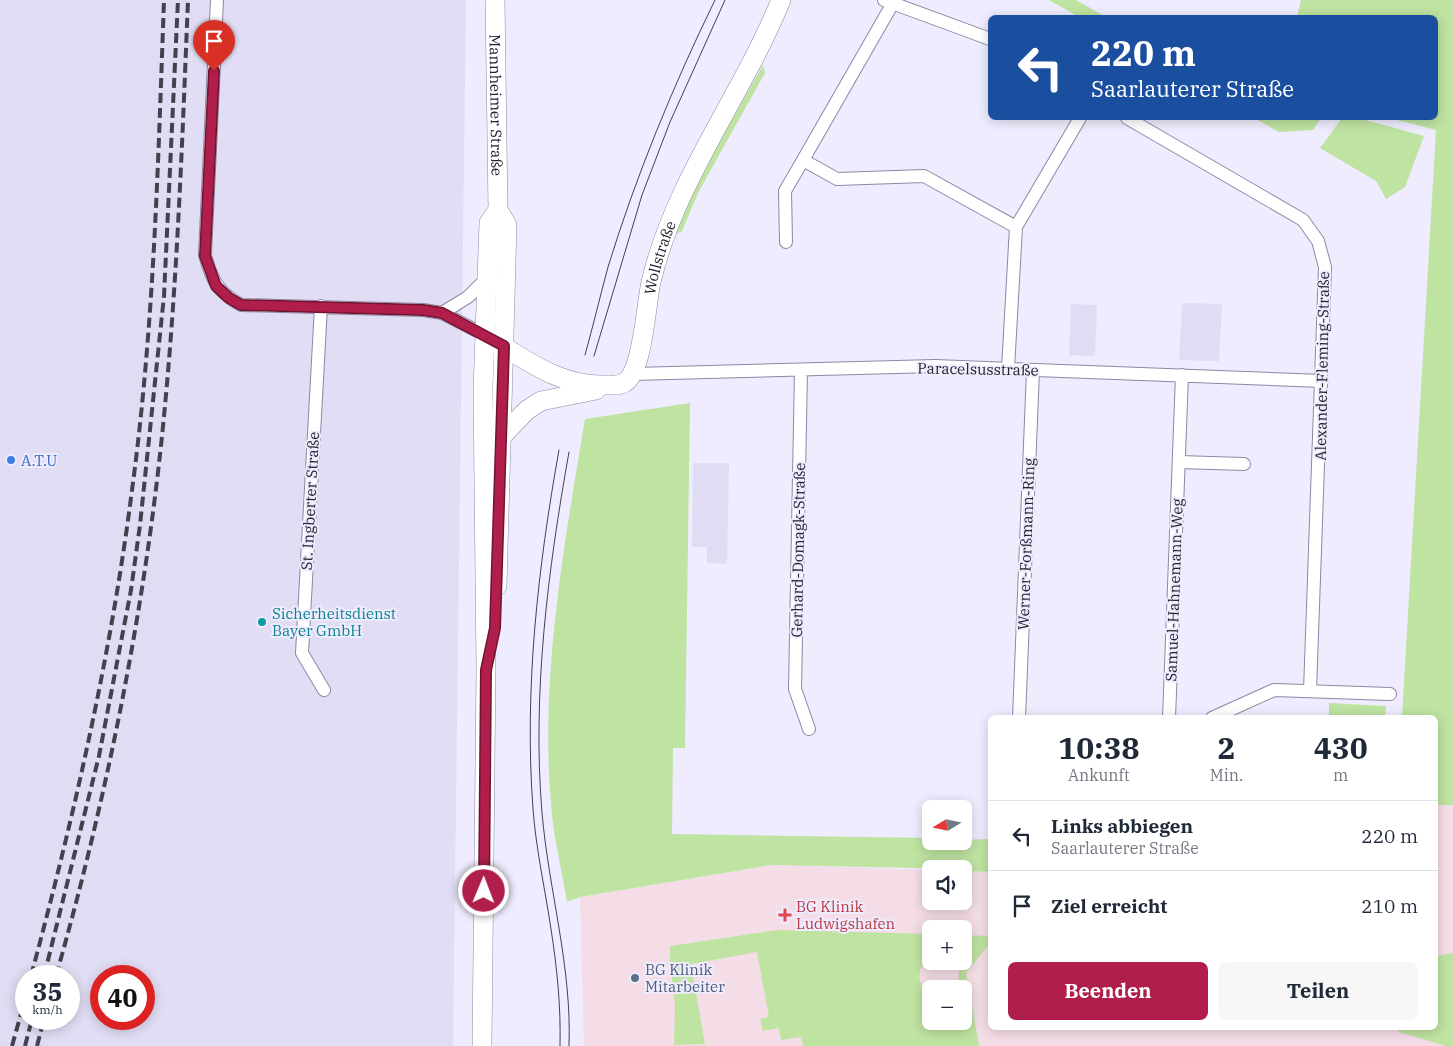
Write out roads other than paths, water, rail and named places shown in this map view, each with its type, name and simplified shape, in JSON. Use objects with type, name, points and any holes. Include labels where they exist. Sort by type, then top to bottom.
[{"type":"street","points":[[217,0],[205,256],[216,286],[229,298],[241,305],[396,308],[442,313],[485,335],[547,373],[571,382],[594,386],[626,380]]},
{"type":"street","name":"Mannheimer Straße","points":[[486,670],[495,628],[507,225],[498,210],[495,0]]},
{"type":"street","name":"Wollstraße","points":[[626,380],[666,234],[685,186],[768,33],[781,0]]},
{"type":"street","points":[[786,242],[785,191],[888,2],[988,38]]},
{"type":"street","points":[[1008,369],[1016,227],[1079,120]]},
{"type":"street","name":"Alexander-Fleming-Straße","points":[[1130,120],[1303,220],[1318,241],[1325,267],[1310,691]]},
{"type":"street","points":[[803,160],[837,179],[924,176],[1016,227]]},
{"type":"street","name":"Mannheimer Straße","points":[[482,1046],[486,670],[483,400],[489,223],[498,210]]},
{"type":"street","points":[[442,313],[468,297],[487,278]]},
{"type":"street","name":"St. Ingberter Straße","points":[[321,306],[302,653],[324,690]]},
{"type":"street","name":"Paracelsusstraße","points":[[626,380],[801,370],[935,366],[1322,380]]},
{"type":"street","name":"Gerhard-Domagk-Straße","points":[[801,370],[795,689],[809,729]]},
{"type":"street","name":"Werner-Forßmann-Ring","points":[[1019,715],[1033,370]]},
{"type":"street","name":"Samuel-Hahnemann-Weg","points":[[1169,715],[1182,375]]},
{"type":"street","points":[[502,436],[527,410],[541,401],[626,380]]},
{"type":"street","points":[[1179,462],[1244,464]]},
{"type":"street","points":[[1219,715],[1274,690],[1390,694]]},
{"type":"tram line","points":[[585,355],[608,267],[643,165],[684,65],[715,0]]},
{"type":"tram line","points":[[594,356],[642,195],[670,122],[725,0]]},
{"type":"tram line","points":[[559,450],[539,583],[530,719],[533,809],[557,973],[560,1046]]},
{"type":"tram line","points":[[569,452],[561,496],[544,632],[539,723],[539,768],[545,842],[564,958],[569,1017],[569,1046]]},
{"type":"railway","points":[[34,965],[62,856],[90,735],[113,613],[132,490],[145,368],[154,246],[164,0]]},
{"type":"railway","points":[[47,965],[99,756],[131,590],[140,525],[164,296],[178,0]]},
{"type":"railway","points":[[59,965],[107,776],[133,640],[154,504],[167,382],[175,273],[188,0]]},
{"type":"railway","points":[[12,1046],[16,1030]]},
{"type":"railway","points":[[25,1046],[29,1030]]},
{"type":"railway","points":[[37,1046],[41,1030]]},
{"type":"place","name":"A.T.U","points":[[11,460]]},
{"type":"place","name":"Sicherheitsdienst Bayer GmbH","points":[[262,622]]},
{"type":"place","name":"BG Klinik Ludwigshafen","points":[[785,915]]},
{"type":"place","name":"BG Klinik Mitarbeiter","points":[[635,978]]}]
